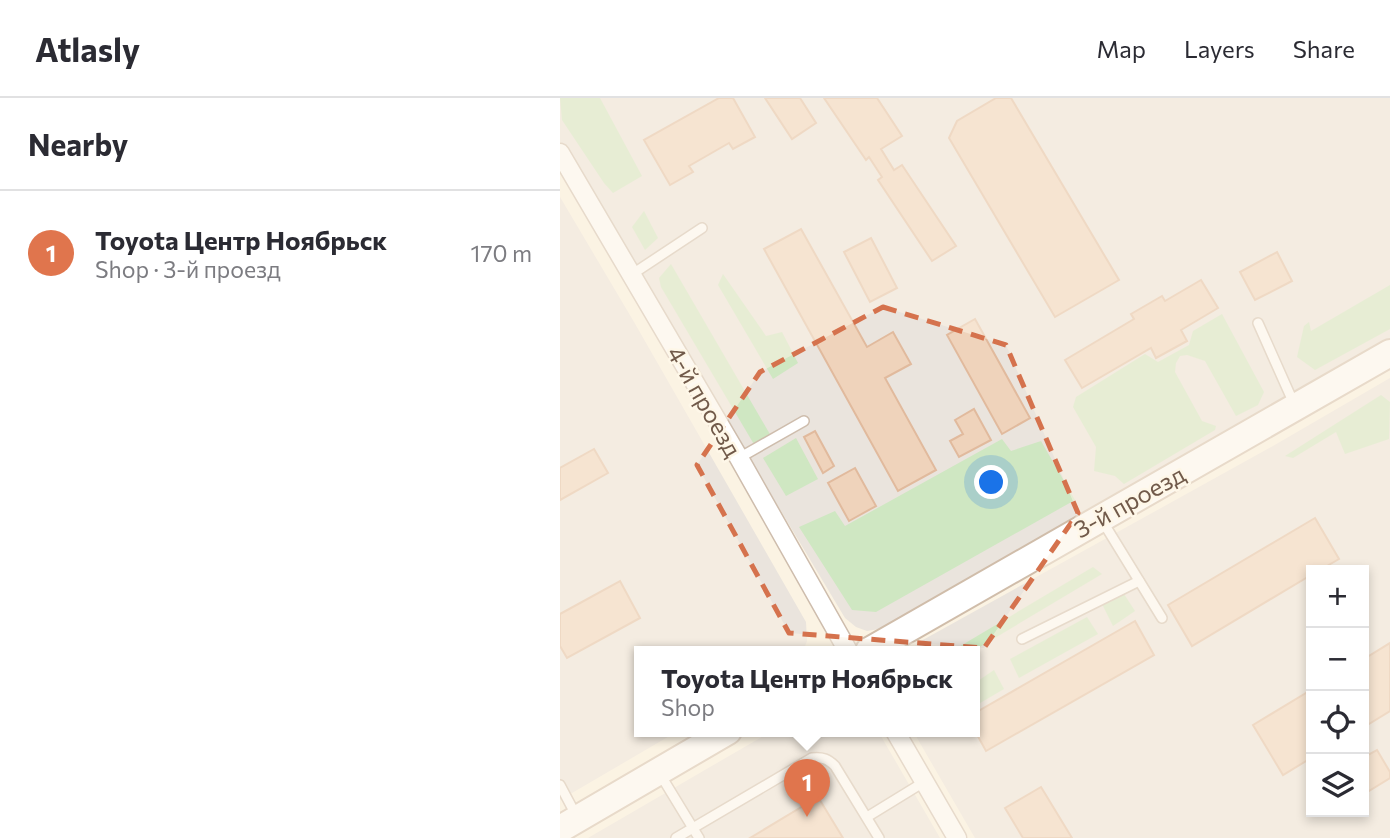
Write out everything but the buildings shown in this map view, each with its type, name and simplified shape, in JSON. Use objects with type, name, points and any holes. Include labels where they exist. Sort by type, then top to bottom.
[{"type":"street","name":"4-й проезд","points":[[560,153],[739,458],[845,646]]},
{"type":"street","name":"3-й проезд","points":[[878,646],[1390,353]]},
{"type":"street","points":[[569,824],[718,737]]},
{"type":"street","points":[[898,737],[957,838]]},
{"type":"lane","points":[[631,275],[702,228]]},
{"type":"lane","points":[[1258,323],[1296,408]]},
{"type":"lane","points":[[739,458],[804,421]]},
{"type":"lane","points":[[1100,518],[1162,618]]},
{"type":"lane","points":[[1022,639],[1139,581]]},
{"type":"lane","points":[[676,838],[812,758],[829,760],[835,766],[880,838]]},
{"type":"lane","points":[[659,771],[699,838]]},
{"type":"lane","points":[[867,817],[924,782]]},
{"type":"lane","points":[[560,785],[569,824]]},
{"type":"highlighted area","points":[[883,307],[1006,345],[1078,513],[984,648],[789,633],[697,465],[760,372]]},
{"type":"shaded area","points":[[560,98],[1390,98],[1390,342],[885,628],[867,631],[856,627],[845,618],[560,142]]},
{"type":"shaded area","points":[[560,197],[806,622],[807,641],[805,646],[634,646],[634,737],[668,737],[560,800]]},
{"type":"shaded area","points":[[1390,378],[1390,838],[975,838],[916,737],[980,737],[980,646],[915,646]]},
{"type":"shaded area","points":[[762,737],[881,737],[940,838],[588,838]]},
{"type":"green space","points":[[560,98],[600,98],[642,176],[613,193],[562,120]]},
{"type":"green space","points":[[644,211],[658,238],[645,250],[632,227]]},
{"type":"green space","points":[[671,264],[771,436],[755,446],[661,287],[659,278]]},
{"type":"green space","points":[[723,274],[766,336],[782,332],[798,363],[773,379],[718,285]]},
{"type":"green space","points":[[1390,285],[1390,329],[1315,370],[1297,357],[1304,326],[1309,322],[1311,331]]},
{"type":"green space","points":[[1222,314],[1264,392],[1258,405],[1236,416],[1205,361],[1187,355],[1180,356],[1175,372],[1202,421],[1216,426],[1215,430],[1124,484],[1115,476],[1094,471],[1096,447],[1073,407],[1076,397],[1145,354],[1158,362],[1189,345],[1193,331]]},
{"type":"green space","points":[[1381,395],[1390,402],[1389,439],[1345,454],[1336,432],[1293,458],[1285,456]]},
{"type":"green space","points":[[796,438],[818,479],[786,496],[763,458]]},
{"type":"green space","points":[[1002,439],[1011,451],[1041,441],[1075,500],[876,612],[852,610],[799,527],[835,511],[845,526]]},
{"type":"green space","points":[[1093,567],[1102,574],[980,647],[960,646]]},
{"type":"green space","points":[[1124,594],[1135,611],[1113,626],[1102,604]]},
{"type":"green space","points":[[1087,617],[1098,634],[1019,678],[1010,659]]},
{"type":"green space","points":[[994,670],[1004,689],[980,703],[980,680]]},
{"type":"place","name":"Toyota Центр Ноябрьск","points":[[807,817]]}]
